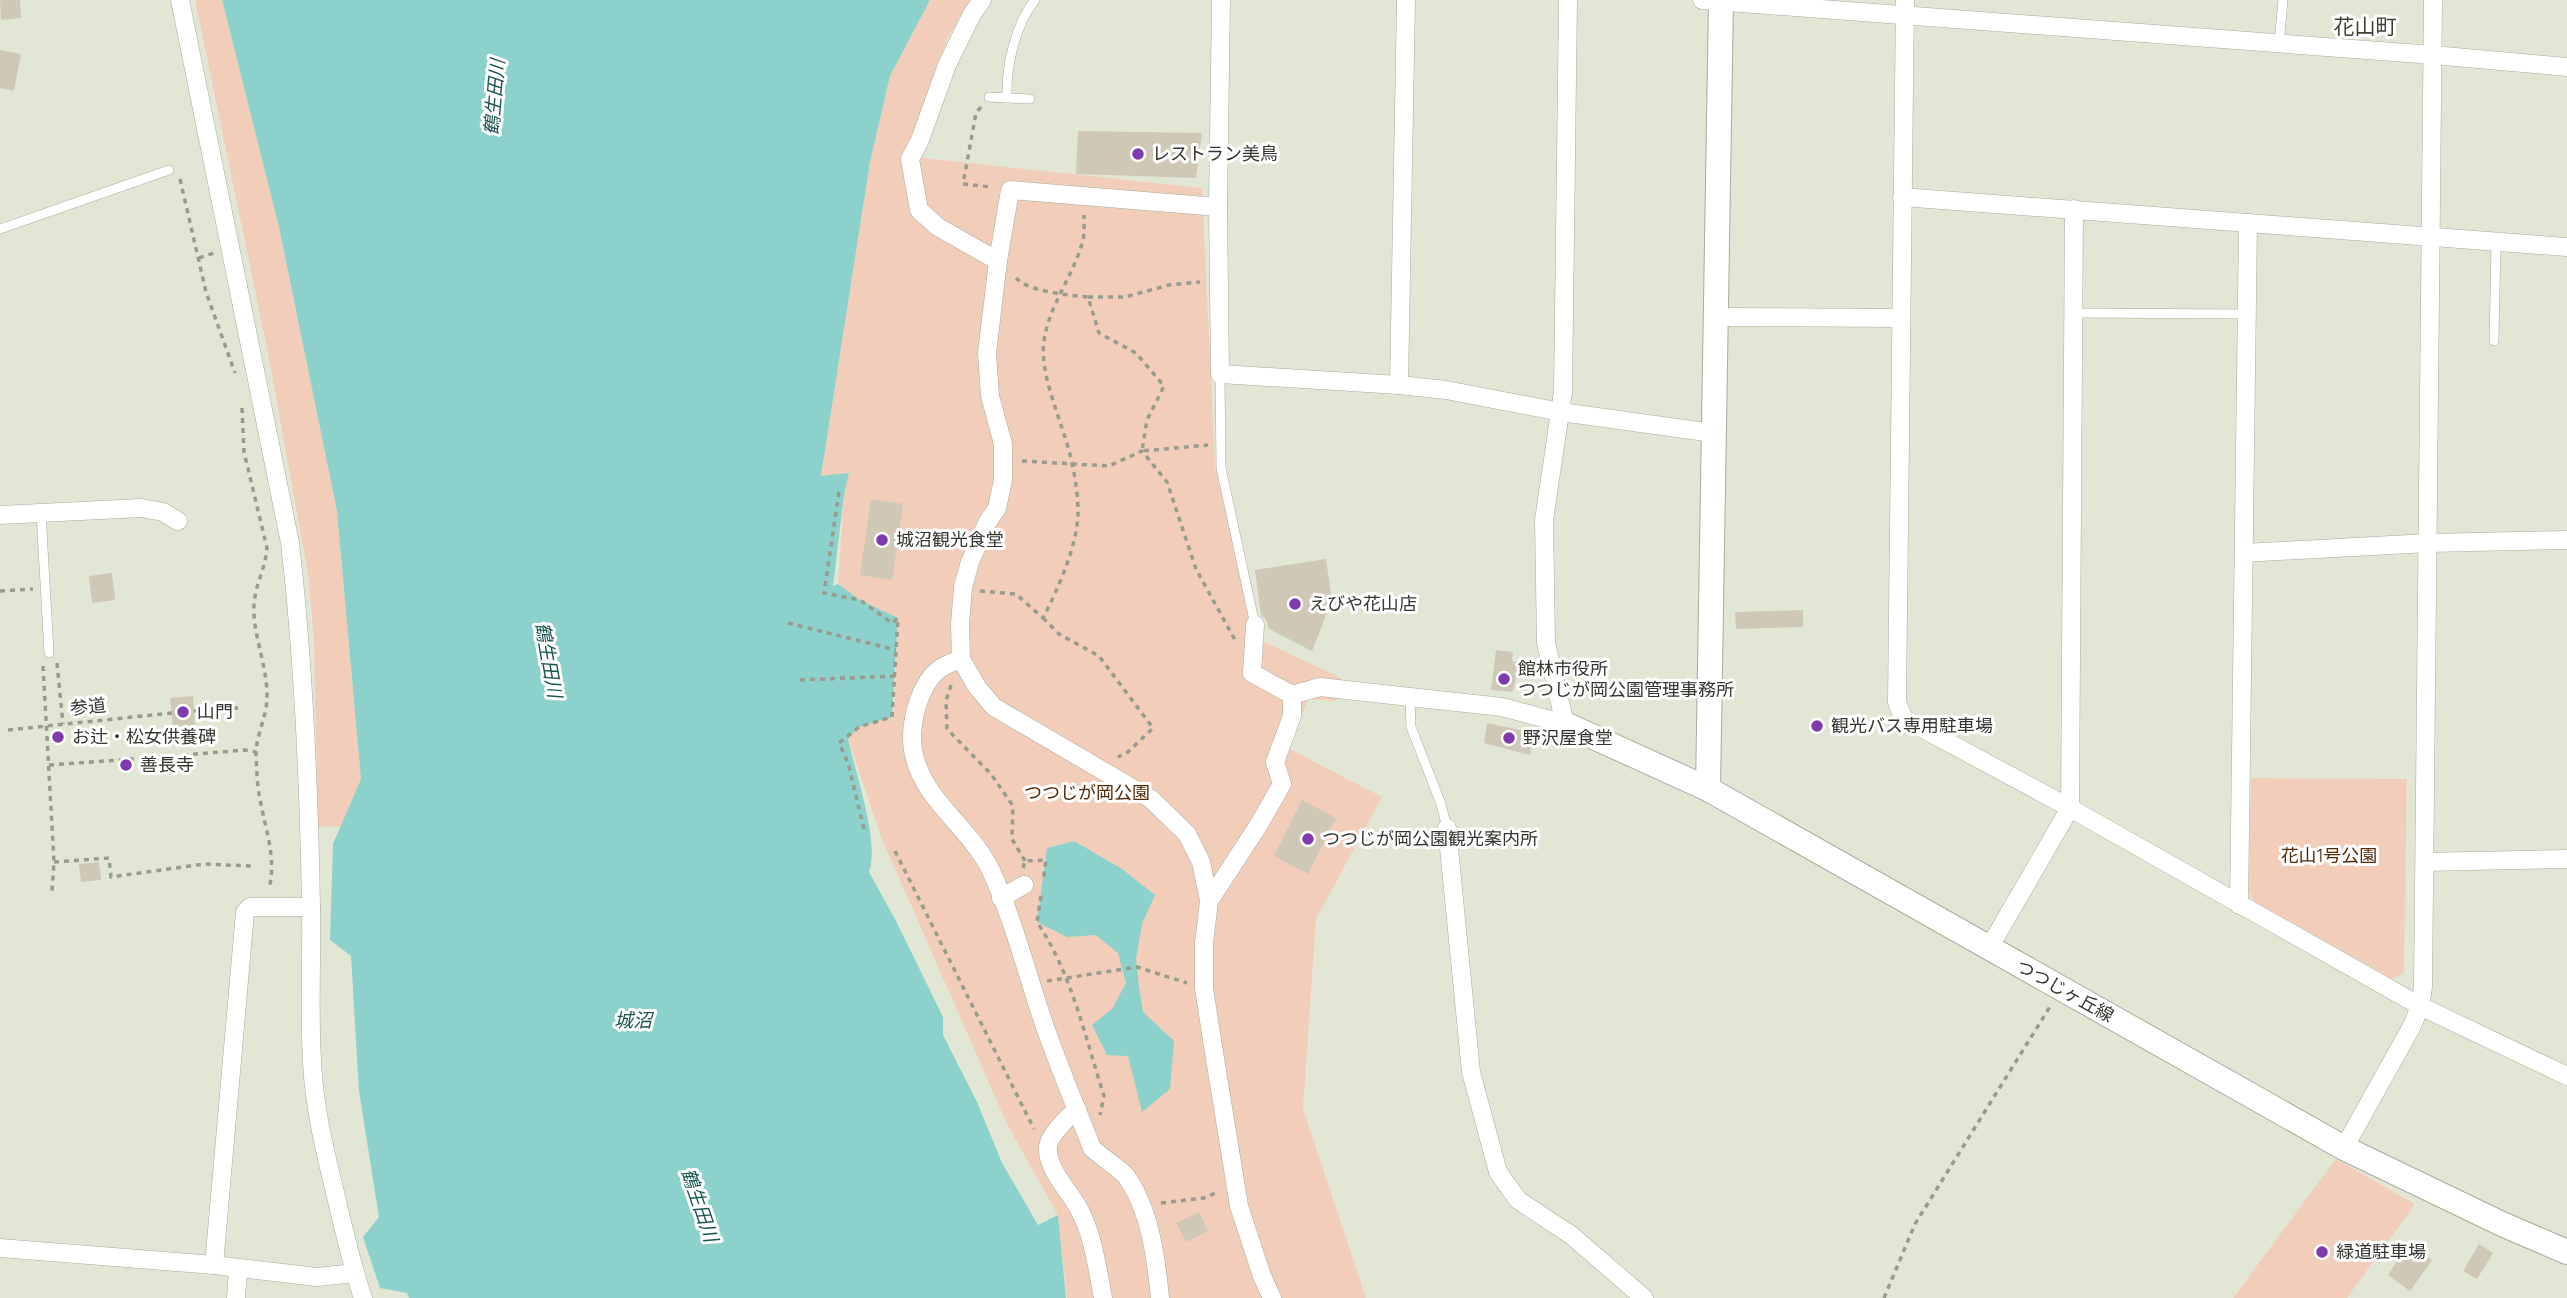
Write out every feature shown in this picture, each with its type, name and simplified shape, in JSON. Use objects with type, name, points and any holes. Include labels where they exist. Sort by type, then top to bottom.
[{"type":"main road","points":[[1708,789],[1716,317],[1714,0]]},
{"type":"main road","name":"つつじヶ丘線","points":[[1565,724],[1708,789],[2344,1148],[2567,1252]]},
{"type":"street","points":[[180,0],[290,543],[300,628],[311,906],[312,1059],[315,1099],[323,1143],[363,1298]]},
{"type":"street","points":[[982,0],[972,14],[947,65],[910,159],[919,210],[938,227],[998,261]]},
{"type":"street","points":[[1221,0],[1218,207],[1220,374],[1446,390],[1561,412],[1713,433]]},
{"type":"street","points":[[1399,385],[1406,0]]},
{"type":"street","points":[[1255,625],[1252,673],[1292,695],[1320,687],[1502,707],[1565,724],[1546,643],[1544,520],[1554,442],[1561,412],[1568,0]]},
{"type":"street","points":[[1714,0],[1905,8],[2567,67]]},
{"type":"street","points":[[2344,1148],[2412,1026],[2420,1006],[2423,987],[2433,0]]},
{"type":"street","points":[[1905,8],[1897,702],[1903,718],[2070,808],[2420,1006],[2567,1076]]},
{"type":"street","points":[[1218,207],[1010,190],[998,261],[988,366],[993,414],[1000,426],[1004,460],[997,508],[978,542],[963,587],[961,659],[977,687],[994,707],[1151,799],[1187,834],[1201,862],[1209,901],[1204,943],[1204,988],[1239,1206],[1272,1298]]},
{"type":"street","points":[[1902,197],[2567,247]]},
{"type":"street","points":[[1989,948],[2070,808],[2074,209]]},
{"type":"street","points":[[2239,905],[2248,223]]},
{"type":"street","points":[[1716,317],[1900,318]]},
{"type":"street","points":[[0,516],[141,509],[163,512],[178,521]]},
{"type":"street","points":[[2244,553],[2428,543],[2567,540]]},
{"type":"street","points":[[961,659],[939,669],[922,692],[914,716],[912,734],[916,764],[927,788],[973,841],[992,872],[1092,1148],[1124,1174],[1141,1205],[1160,1298]]},
{"type":"street","points":[[1209,901],[1282,784],[1275,762],[1292,716],[1292,695]]},
{"type":"street","points":[[1447,828],[1471,1072],[1498,1172],[1518,1200],[1571,1235],[1644,1298]]},
{"type":"street","points":[[2425,862],[2567,859]]},
{"type":"street","points":[[1001,898],[1033,884]]},
{"type":"street","points":[[214,1265],[245,912],[250,907],[311,906]]},
{"type":"street","points":[[1077,1109],[1049,1141],[1047,1150],[1053,1168],[1090,1232],[1103,1298]]},
{"type":"street","points":[[0,1248],[214,1265],[317,1277],[355,1273]]},
{"type":"street","points":[[236,1298],[239,1270]]},
{"type":"lane","points":[[1007,98],[1007,78],[1011,61],[1024,17],[1035,0]]},
{"type":"lane","points":[[2279,43],[2283,0]]},
{"type":"lane","points":[[989,97],[1030,99]]},
{"type":"lane","points":[[0,229],[169,170]]},
{"type":"lane","points":[[2494,341],[2496,243]]},
{"type":"lane","points":[[2074,313],[2246,314]]},
{"type":"lane","points":[[1220,374],[1220,468],[1255,625]]},
{"type":"lane","points":[[41,513],[49,653]]},
{"type":"lane","points":[[1410,697],[1411,727],[1441,804],[1447,828]]},
{"type":"path","points":[[989,97],[976,113],[964,184],[1010,190]]},
{"type":"path","points":[[169,170],[179,177],[183,186],[206,292],[237,380]]},
{"type":"path","points":[[1043,618],[1055,596],[1072,545],[1078,513],[1072,464],[1049,392],[1044,342],[1058,293],[1070,274],[1082,245],[1086,196]]},
{"type":"path","points":[[998,261],[1020,283],[1058,293],[1088,297],[1125,297],[1169,285],[1219,280]]},
{"type":"path","points":[[1088,297],[1099,333],[1136,353],[1164,386],[1147,420],[1142,452],[1167,482],[1196,569],[1235,641]]},
{"type":"path","points":[[240,398],[244,452],[267,548],[254,593],[254,617],[265,669],[267,699],[256,752],[259,796],[272,858],[272,877],[264,907]]},
{"type":"path","points":[[1004,460],[1110,466],[1142,452],[1220,443]]},
{"type":"path","points":[[839,492],[824,593],[860,600],[892,623],[898,618],[892,717],[859,727],[839,743],[848,764],[864,829]]},
{"type":"path","points":[[0,591],[46,588]]},
{"type":"path","points":[[962,596],[980,592],[1016,594],[1059,634],[1099,656],[1153,728],[1128,752],[1097,767]]},
{"type":"path","points":[[788,623],[896,650]]},
{"type":"path","points":[[52,891],[54,862],[42,658],[49,653],[57,656],[63,724]]},
{"type":"path","points":[[961,659],[946,701],[947,729],[991,774],[1013,806],[1012,839],[1025,861],[1021,875],[1033,884]]},
{"type":"path","points":[[800,680],[895,676]]},
{"type":"path","points":[[194,711],[238,708]]},
{"type":"path","name":"参道","points":[[8,730],[172,713]]},
{"type":"path","points":[[183,755],[245,750],[256,752]]},
{"type":"path","points":[[49,765],[176,756]]},
{"type":"path","points":[[895,851],[1036,1133],[1049,1141]]},
{"type":"path","points":[[54,862],[109,858],[111,877],[205,864],[251,866]]},
{"type":"path","points":[[1025,861],[1046,860],[1027,892],[1041,895],[1037,922],[1068,978],[1104,1096],[1092,1148]]},
{"type":"path","points":[[1031,983],[1137,967],[1204,988]]},
{"type":"path","points":[[1884,1298],[1915,1224],[2061,989]]},
{"type":"path","points":[[1141,1205],[1204,1198],[1236,1185]]},
{"type":"green space","points":[[195,0],[222,0],[279,227],[337,511],[361,779],[341,826],[318,827],[314,643],[309,580],[269,358]]},
{"type":"green space","name":"つつじが岡公園","points":[[930,0],[972,0],[948,37],[905,156],[1202,188],[1215,466],[1256,638],[1341,678],[1336,701],[1308,699],[1288,748],[1382,797],[1316,919],[1303,1109],[1366,1298],[1067,1298],[1058,1215],[1007,1124],[882,839],[848,739],[859,727],[894,712],[898,619],[860,600],[838,584],[844,495],[849,473],[821,477],[870,162],[890,76]]},
{"type":"green space","name":"花山1号公園","points":[[2251,778],[2407,779],[2404,972],[2393,979],[2255,902],[2249,892]]},
{"type":"green space","name":"緑道駐車場","points":[[2336,1159],[2415,1204],[2347,1298],[2233,1298]]},
{"type":"water","name":"城沼","points":[[222,0],[930,0],[890,76],[870,162],[821,476],[849,473],[833,586],[838,584],[860,600],[898,618],[892,717],[859,727],[848,739],[869,825],[872,859],[869,872],[943,1017],[943,1035],[977,1102],[1002,1163],[1038,1225],[1058,1215],[1066,1298],[409,1298],[407,1293],[380,1288],[363,1237],[379,1217],[359,1091],[351,956],[330,940],[333,844],[361,779],[337,511],[279,227]]},
{"type":"water","points":[[1074,841],[1122,869],[1155,895],[1142,924],[1136,959],[1139,987],[1143,1012],[1174,1041],[1170,1089],[1142,1112],[1128,1056],[1107,1055],[1092,1025],[1112,1009],[1126,983],[1118,953],[1096,935],[1067,937],[1037,922],[1047,848]]},
{"type":"building","points":[[0,0],[20,0],[21,18],[1,20]]},
{"type":"building","points":[[0,50],[21,54],[14,91],[0,88]]},
{"type":"building","name":"レストラン美鳥","points":[[1078,131],[1202,133],[1196,178],[1076,174]]},
{"type":"building","name":"城沼観光食堂","points":[[871,499],[903,504],[892,580],[860,575]]},
{"type":"building","name":"えびや花山店","points":[[1326,559],[1332,600],[1312,651],[1269,629],[1261,615],[1255,570]]},
{"type":"building","points":[[112,573],[115,600],[92,603],[89,576]]},
{"type":"building","points":[[1803,610],[1803,627],[1736,629],[1735,612]]},
{"type":"building","points":[[1496,650],[1513,652],[1512,661],[1518,662],[1512,692],[1491,690]]},
{"type":"building","name":"山門","points":[[193,696],[195,725],[173,727],[170,698]]},
{"type":"building","name":"野沢屋食堂","points":[[1487,723],[1534,733],[1530,755],[1484,743]]},
{"type":"building","points":[[1302,800],[1336,818],[1308,874],[1274,856]]},
{"type":"building","points":[[99,862],[101,880],[81,882],[79,864]]},
{"type":"building","points":[[1199,1212],[1208,1231],[1186,1242],[1176,1223]]},
{"type":"building","points":[[2408,1243],[2432,1260],[2410,1291],[2388,1275]]},
{"type":"building","points":[[2479,1244],[2493,1253],[2477,1279],[2463,1271]]},
{"type":"place","name":"レストラン美鳥","points":[[1138,154]]},
{"type":"place","name":"城沼観光食堂","points":[[882,540]]},
{"type":"place","name":"えびや花山店","points":[[1295,604]]},
{"type":"place","name":"館林市役所 つつじが岡公園管理事務所","points":[[1504,679]]},
{"type":"place","name":"山門","points":[[183,712]]},
{"type":"place","name":"観光バス専用駐車場","points":[[1817,726]]},
{"type":"place","name":"お辻・松女供養碑","points":[[58,737]]},
{"type":"place","name":"野沢屋食堂","points":[[1509,738]]},
{"type":"place","name":"善長寺","points":[[126,765]]},
{"type":"place","name":"つつじが岡公園観光案内所","points":[[1308,839]]},
{"type":"place","name":"緑道駐車場","points":[[2322,1252]]},
{"type":"district","name":"花山町","points":[[2365,27]]},
{"type":"water label","name":"鶴生田川","points":[[494,97]]},
{"type":"water label","name":"鶴生田川","points":[[549,660]]},
{"type":"water label","name":"鶴生田川","points":[[700,1205]]}]
